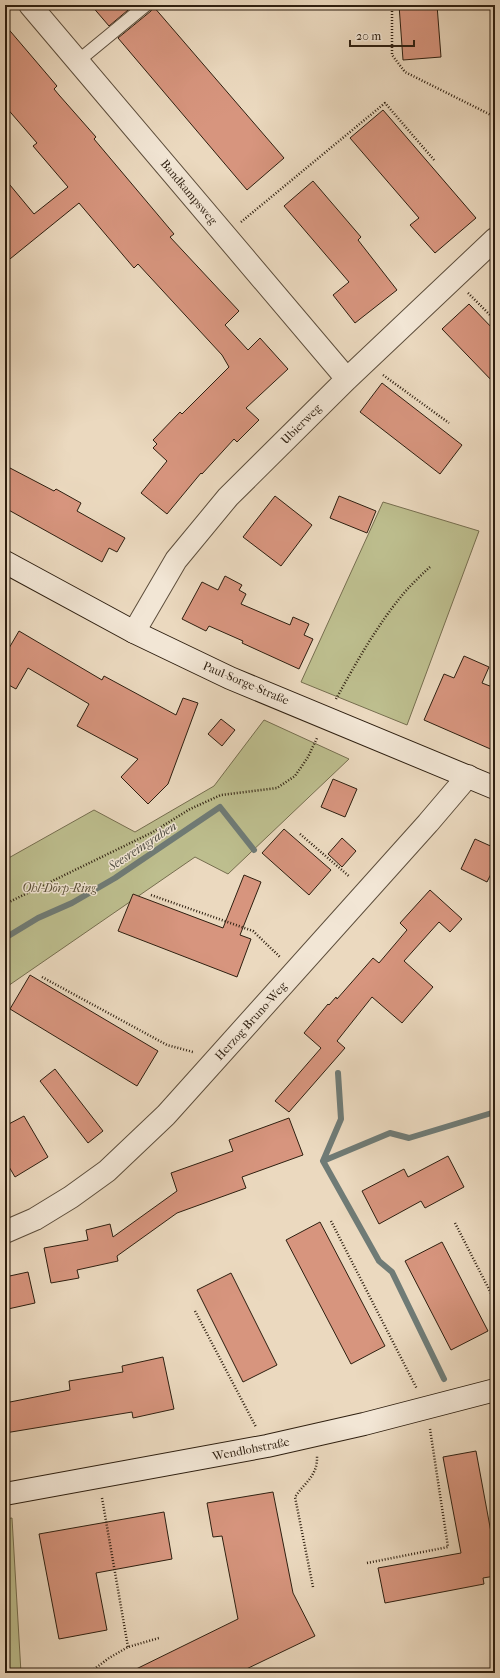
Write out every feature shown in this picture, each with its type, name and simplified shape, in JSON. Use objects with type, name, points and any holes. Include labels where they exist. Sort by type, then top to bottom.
[{"type":"street","name":"Bandkampsweg","points":[[30,5],[347,379]]},
{"type":"street","name":"Ubierweg","points":[[134,632],[176,560],[228,497],[365,361],[495,239]]},
{"type":"street","name":"Paul-Sorge-Straße","points":[[5,562],[134,632],[230,678],[495,788]]},
{"type":"street","name":"Herzog-Bruno-Weg","points":[[5,1232],[36,1219],[71,1197],[107,1171],[166,1115],[367,892],[468,776]]},
{"type":"street","name":"Wendlohstraße","points":[[5,1494],[267,1446],[313,1436],[495,1390]]},
{"type":"lane","points":[[78,61],[146,5]]},
{"type":"path","points":[[392,5],[392,55],[405,72],[495,117]]},
{"type":"path","points":[[225,235],[385,103],[435,161]]},
{"type":"path","points":[[453,279],[495,320]]},
{"type":"path","points":[[365,361],[449,423]]},
{"type":"path","points":[[5,904],[153,832],[190,810],[221,795],[277,788],[295,776],[308,757],[326,717],[351,670],[383,620],[404,593],[430,567]]},
{"type":"path","points":[[300,834],[367,892]]},
{"type":"path","points":[[151,895],[253,931],[296,971]]},
{"type":"path","points":[[42,977],[166,1045],[217,1059]]},
{"type":"path","points":[[331,1221],[426,1407],[448,1547],[367,1563]]},
{"type":"path","points":[[455,1223],[495,1301]]},
{"type":"path","points":[[195,1311],[267,1446]]},
{"type":"path","points":[[313,1436],[318,1458],[317,1467],[307,1484],[300,1489],[295,1497],[313,1587]]},
{"type":"path","points":[[98,1477],[128,1647]]},
{"type":"path","points":[[89,1673],[109,1658],[128,1647],[159,1638]]},
{"type":"green space","points":[[383,502],[479,531],[407,725],[301,682]]},
{"type":"green space","name":"Ohl-Dörp-Ring","points":[[264,720],[349,759],[228,874],[195,857],[5,988],[5,860],[94,810],[135,832],[214,786]]},
{"type":"green space","points":[[12,1518],[21,1673],[5,1673],[5,1519]]},
{"type":"building","points":[[91,5],[134,5],[109,26]]},
{"type":"building","points":[[399,5],[437,5],[441,57],[403,60]]},
{"type":"building","points":[[153,6],[284,158],[247,190],[118,38],[151,11]]},
{"type":"building","points":[[5,25],[57,86],[54,89],[96,137],[94,139],[174,234],[170,237],[239,311],[225,325],[248,350],[260,338],[288,369],[246,408],[259,420],[237,442],[234,439],[202,474],[201,473],[167,514],[141,493],[167,461],[153,448],[157,444],[153,440],[180,412],[182,414],[229,367],[222,355],[138,264],[134,268],[79,203],[5,263],[5,179],[34,214],[68,187],[33,146],[37,143],[5,106]]},
{"type":"building","points":[[383,110],[476,218],[435,253],[410,225],[419,218],[350,138]]},
{"type":"building","points":[[313,181],[361,237],[358,240],[397,290],[355,323],[333,295],[349,282],[284,206]]},
{"type":"building","points":[[469,304],[495,331],[495,384],[442,329]]},
{"type":"building","points":[[382,383],[462,445],[440,474],[360,412]]},
{"type":"building","points":[[10,468],[54,491],[56,489],[81,503],[77,511],[125,538],[117,552],[109,548],[102,562],[5,508],[5,478]]},
{"type":"building","points":[[275,496],[312,525],[281,566],[243,537]]},
{"type":"building","points":[[339,496],[376,511],[367,533],[330,518]]},
{"type":"building","points":[[225,576],[242,585],[239,590],[246,594],[241,604],[290,625],[293,617],[309,624],[304,635],[313,639],[299,669],[209,626],[206,631],[182,619],[202,582],[218,590]]},
{"type":"building","points":[[19,631],[102,680],[104,676],[176,715],[183,698],[198,703],[168,784],[148,804],[121,777],[138,759],[77,726],[89,704],[28,668],[16,689],[5,683],[5,655]]},
{"type":"building","points":[[464,656],[489,667],[482,683],[495,688],[495,751],[424,720],[444,674],[454,678]]},
{"type":"building","points":[[221,719],[235,730],[222,746],[208,734]]},
{"type":"building","points":[[333,779],[357,789],[345,817],[321,807]]},
{"type":"building","points":[[284,829],[331,870],[309,895],[262,853]]},
{"type":"building","points":[[342,838],[356,851],[342,867],[328,854]]},
{"type":"building","points":[[475,839],[495,848],[495,866],[487,882],[461,869]]},
{"type":"building","points":[[244,875],[261,882],[240,935],[251,939],[237,977],[118,931],[133,894],[223,928]]},
{"type":"building","points":[[430,890],[462,919],[450,932],[439,922],[404,961],[433,987],[402,1023],[372,997],[337,1041],[345,1048],[289,1112],[275,1101],[321,1048],[304,1033],[328,1004],[329,1005],[336,997],[337,999],[373,958],[379,963],[407,930],[400,923]]},
{"type":"building","points":[[30,975],[158,1051],[137,1086],[10,1009]]},
{"type":"building","points":[[55,1069],[103,1131],[88,1143],[40,1081]]},
{"type":"building","points":[[24,1116],[48,1157],[15,1177],[5,1160],[5,1126]]},
{"type":"building","points":[[289,1118],[303,1155],[242,1177],[246,1188],[177,1213],[117,1256],[118,1261],[77,1270],[79,1278],[51,1283],[44,1248],[88,1240],[86,1230],[110,1224],[113,1237],[177,1191],[171,1173],[233,1151],[229,1140]]},
{"type":"building","points":[[448,1156],[464,1187],[425,1208],[421,1201],[379,1224],[362,1191],[404,1169],[408,1177]]},
{"type":"building","points":[[320,1222],[385,1346],[351,1364],[286,1240]]},
{"type":"building","points":[[442,1242],[488,1331],[451,1350],[405,1261]]},
{"type":"building","points":[[28,1272],[35,1303],[8,1309],[5,1295],[5,1277]]},
{"type":"building","points":[[231,1273],[277,1365],[243,1382],[197,1290]]},
{"type":"building","points":[[163,1357],[174,1409],[133,1418],[132,1412],[5,1433],[5,1403],[70,1390],[69,1381],[123,1372],[122,1366]]},
{"type":"building","points":[[476,1451],[495,1554],[495,1576],[483,1578],[484,1584],[385,1603],[378,1568],[461,1553],[443,1457]]},
{"type":"building","points":[[273,1492],[293,1593],[315,1636],[238,1673],[128,1673],[238,1619],[222,1536],[213,1537],[207,1503]]},
{"type":"building","points":[[164,1512],[172,1559],[96,1573],[107,1630],[59,1639],[39,1534]]},
{"type":"waterway","name":"Seesreingraben","points":[[5,938],[38,918],[72,903],[115,878],[220,807],[254,850]]},
{"type":"waterway","points":[[338,1073],[341,1119],[323,1161],[379,1261],[392,1272],[444,1379]]},
{"type":"waterway","points":[[323,1161],[390,1133],[409,1138],[495,1112]]}]
